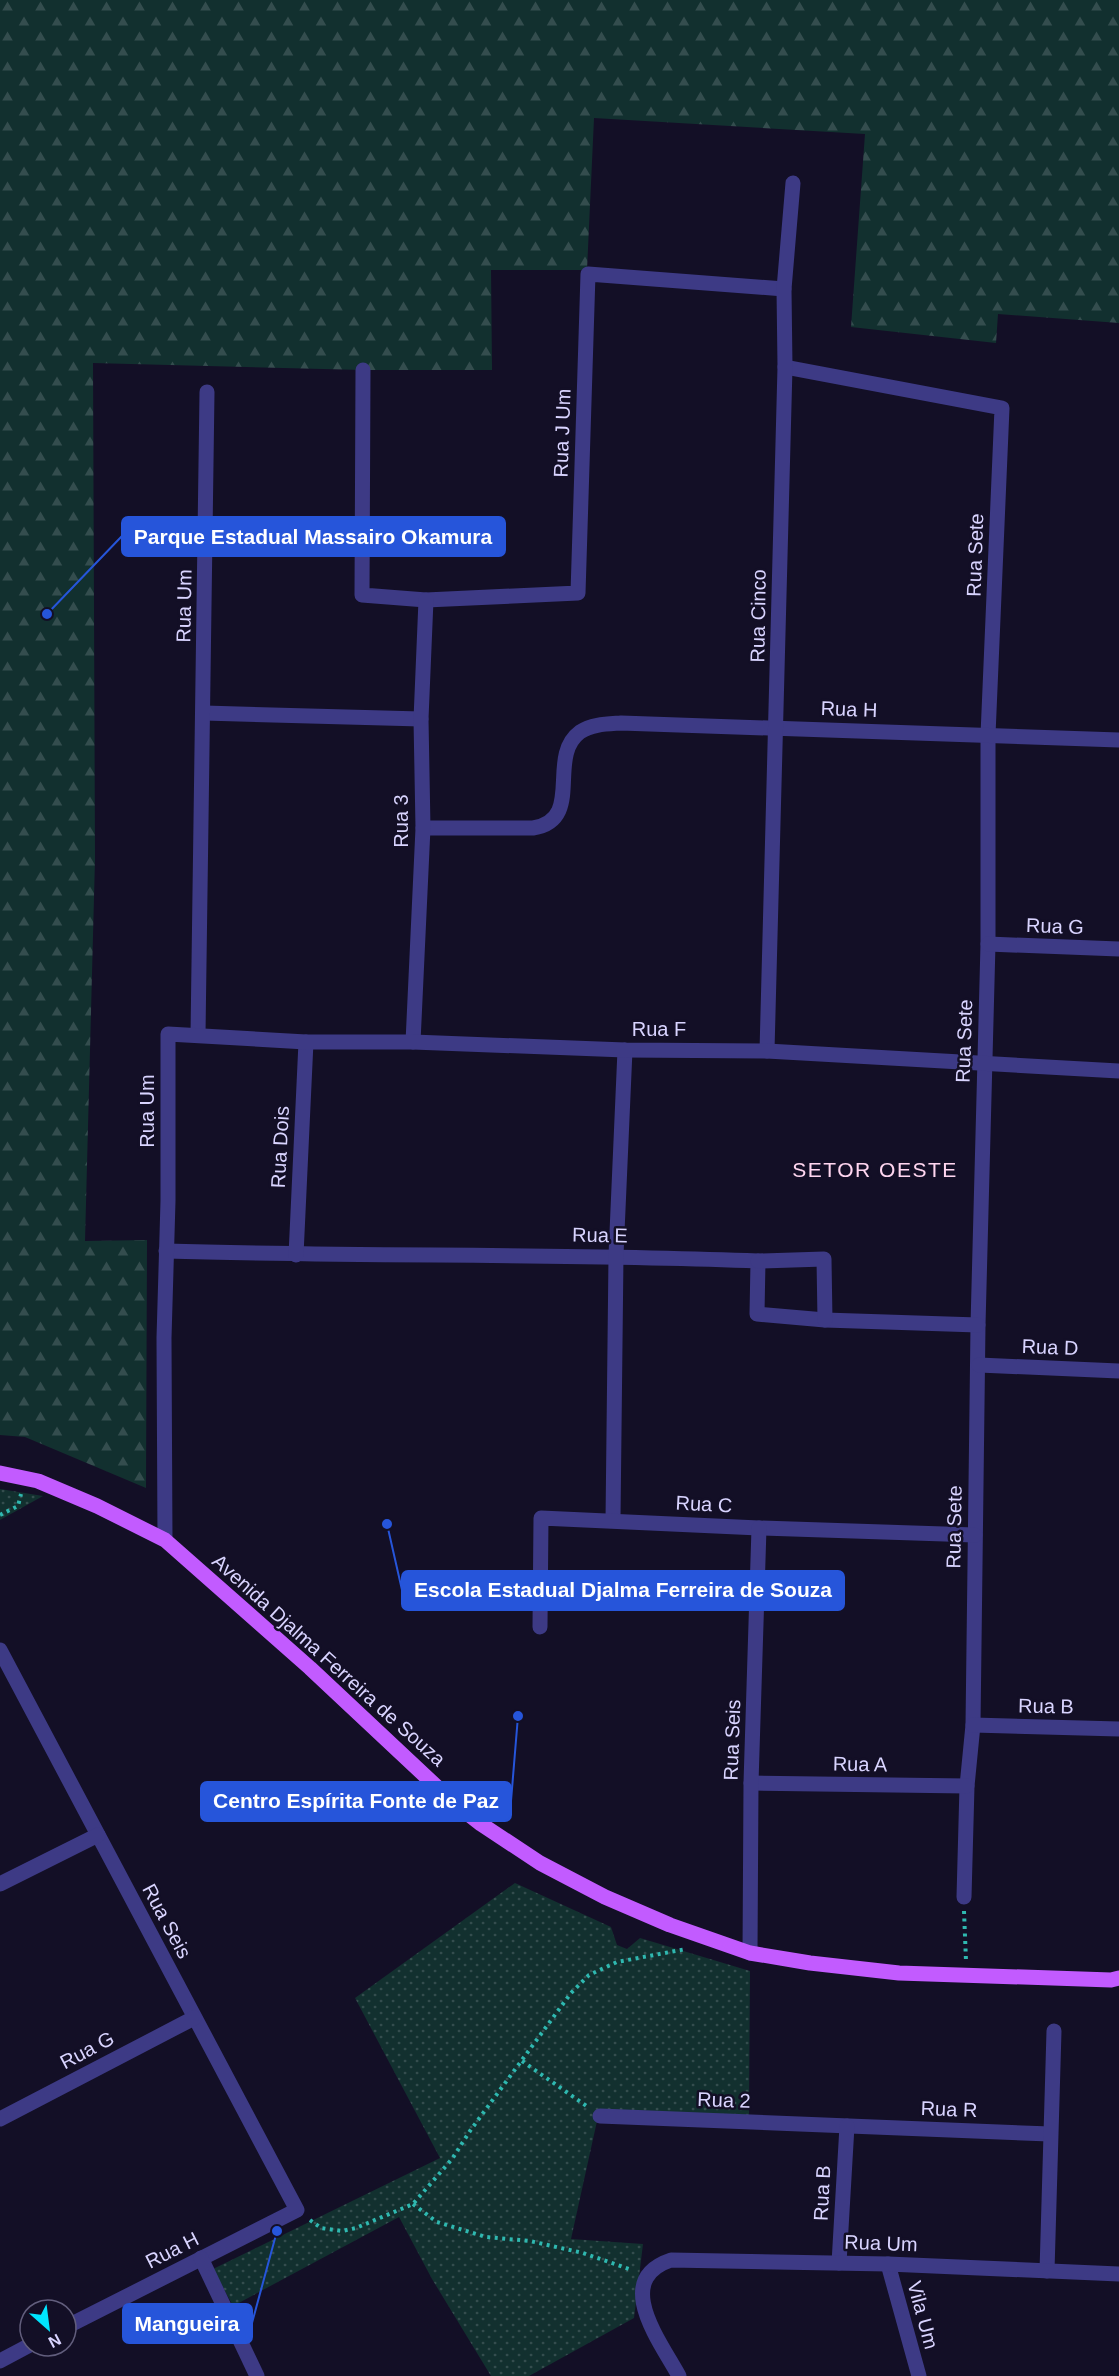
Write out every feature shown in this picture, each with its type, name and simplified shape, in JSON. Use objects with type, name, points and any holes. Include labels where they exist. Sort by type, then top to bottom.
[{"type":"main road","name":"Avenida Djalma Ferreira de Souza","points":[[0,1473],[38,1481],[97,1506],[165,1540],[310,1668],[453,1802],[540,1863],[605,1897],[670,1925],[750,1953],[810,1963],[899,1973],[966,1977],[1116,1980]]},
{"type":"street","name":"Rua Cinco","points":[[767,1051],[785,367],[784,289],[793,183]]},
{"type":"street","name":"Rua J Um","points":[[426,600],[578,593],[588,274],[784,289]]},
{"type":"street","name":"Rua Sete","points":[[785,367],[1002,408],[988,735],[988,944],[978,1325],[973,1725],[963,1897]]},
{"type":"street","points":[[363,370],[362,595],[426,600]]},
{"type":"street","name":"Rua Um","points":[[165,1540],[164,1338],[168,1034],[198,1035],[207,392]]},
{"type":"street","name":"Rua 3","points":[[413,1042],[423,828],[421,719],[426,600]]},
{"type":"street","points":[[204,713],[421,719]]},
{"type":"street","name":"Rua H","points":[[423,828],[533,828],[548,824],[560,810],[569,748],[579,733],[598,725],[621,723],[776,727],[1119,740]]},
{"type":"street","name":"Rua G","points":[[988,944],[1119,949]]},
{"type":"street","name":"Rua F","points":[[198,1035],[306,1042],[413,1042],[625,1050],[767,1051],[1119,1071]]},
{"type":"street","name":"Rua Dois","points":[[296,1255],[306,1042]]},
{"type":"street","points":[[613,1520],[616,1256],[625,1050]]},
{"type":"street","name":"Rua E","points":[[166,1251],[296,1255],[616,1256],[758,1261],[824,1260],[825,1320]]},
{"type":"street","points":[[758,1261],[758,1314],[825,1320],[978,1325]]},
{"type":"street","name":"Rua D","points":[[979,1365],[1119,1371]]},
{"type":"street","name":"Rua C","points":[[540,1627],[541,1518],[759,1528],[975,1534]]},
{"type":"street","name":"Rua Seis","points":[[750,1953],[751,1783],[759,1528]]},
{"type":"street","name":"Rua Seis","points":[[0,1650],[297,2210]]},
{"type":"street","name":"Rua B","points":[[973,1725],[1119,1729]]},
{"type":"street","name":"Rua A","points":[[751,1783],[968,1786]]},
{"type":"street","points":[[0,1884],[98,1835]]},
{"type":"street","name":"Rua G","points":[[0,2119],[194,2018]]},
{"type":"street","points":[[1047,2271],[1054,2031]]},
{"type":"street","name":"Rua 2","points":[[600,2116],[847,2126]]},
{"type":"street","name":"Rua B","points":[[838,2263],[847,2126]]},
{"type":"street","name":"Rua R","points":[[847,2126],[1050,2134]]},
{"type":"street","name":"Rua H","points":[[78,2321],[297,2210]]},
{"type":"street","points":[[201,2258],[256,2376]]},
{"type":"street","name":"Rua Um","points":[[647,2275],[659,2264],[671,2260],[888,2264],[1119,2274]]},
{"type":"street","name":"Vila Um","points":[[888,2264],[919,2376]]},
{"type":"street","points":[[647,2275],[642,2291],[643,2307],[679,2376]]},
{"type":"street","points":[[0,2361],[18,2351]]},
{"type":"path","points":[[0,1515],[18,1506],[24,1478]]},
{"type":"path","points":[[963,1897],[966,1977]]},
{"type":"path","points":[[297,2210],[321,2228],[342,2231],[413,2204],[452,2158],[571,1993],[590,1975],[617,1962],[690,1948]]},
{"type":"path","points":[[522,2061],[600,2116]]},
{"type":"path","points":[[413,2204],[437,2222],[486,2237],[530,2241],[583,2253],[647,2275]]},
{"type":"green space","points":[[0,0],[1119,0],[1119,323],[998,314],[996,343],[851,327],[865,134],[594,118],[587,270],[491,270],[492,370],[363,370],[93,363],[95,859],[85,1241],[147,1240],[146,1488],[25,1437],[0,1435]]},
{"type":"green space","points":[[0,1489],[43,1496],[0,1520]]},
{"type":"green space","points":[[515,1883],[611,1927],[617,1945],[627,1949],[640,1938],[750,1971],[749,2115],[599,2112],[571,2239],[643,2244],[634,2318],[529,2376],[491,2376],[432,2279],[399,2217],[233,2306],[213,2269],[440,2158],[355,1998]]},
{"type":"place","name":"Parque Estadual Massairo Okamura","points":[[47,614]]},
{"type":"place","name":"Escola Estadual Djalma Ferreira de Souza","points":[[387,1524]]},
{"type":"place","name":"Centro Espírita Fonte de Paz","points":[[518,1716]]},
{"type":"place","name":"Mangueira","points":[[277,2231]]},
{"type":"district","name":"SETOR OESTE","points":[[875,1169]]}]
